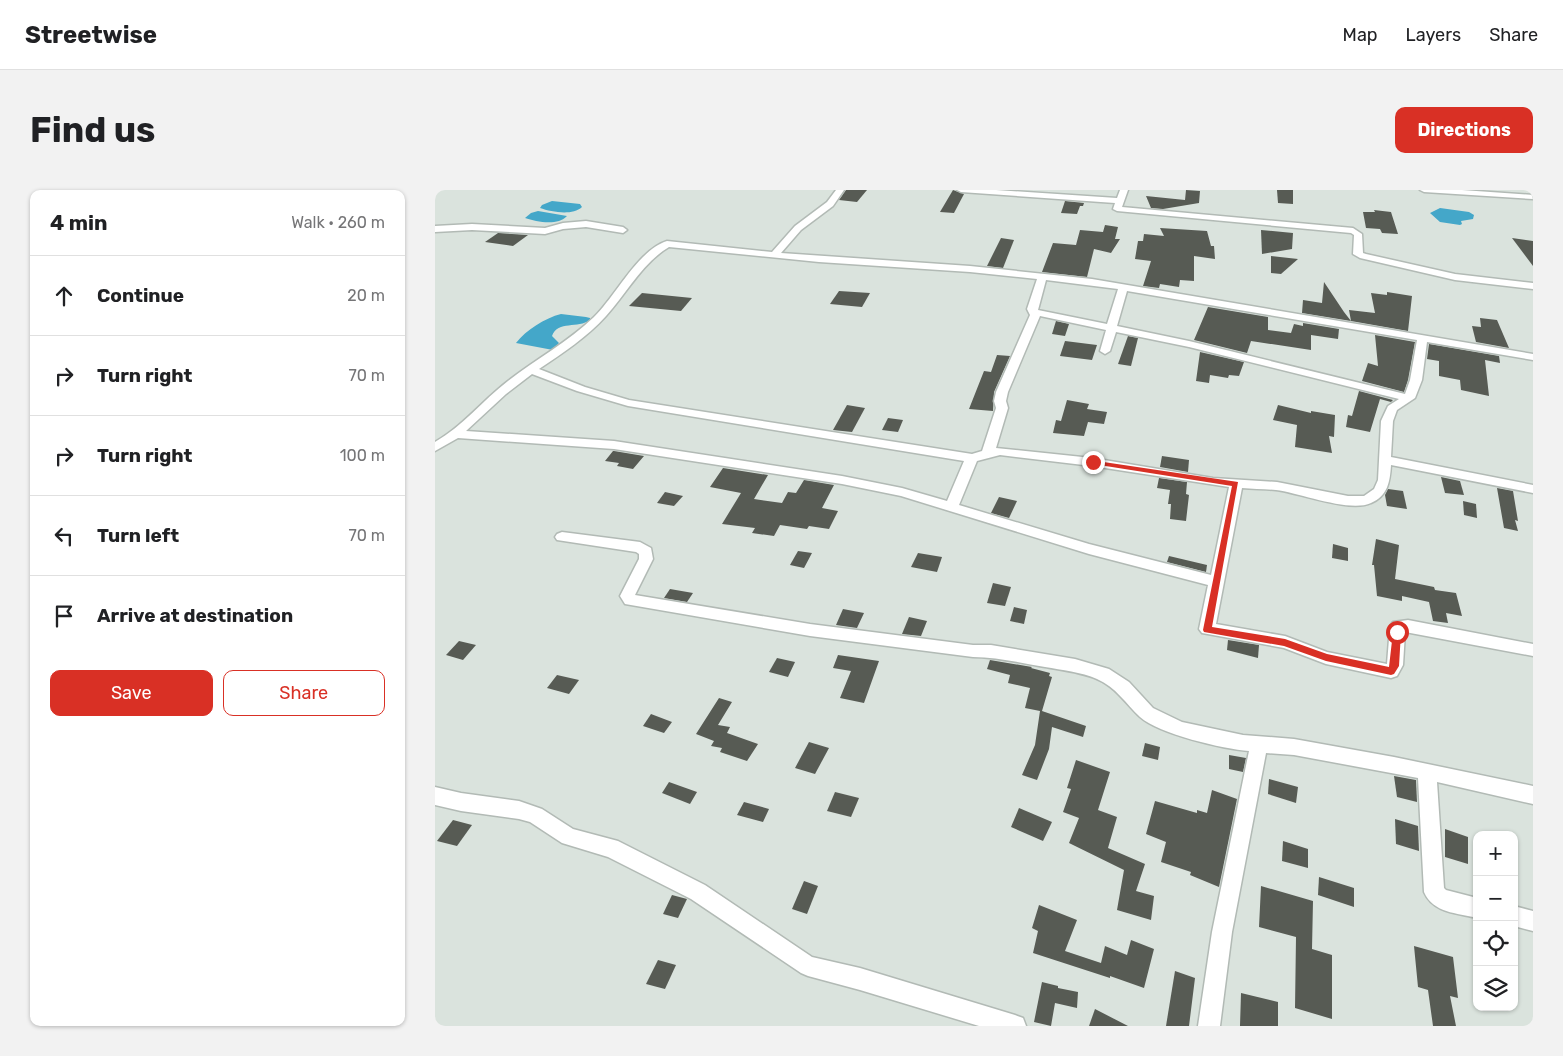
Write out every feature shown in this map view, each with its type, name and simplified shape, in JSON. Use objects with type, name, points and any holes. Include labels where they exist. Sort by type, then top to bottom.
[{"type":"street","points":[[774,255],[798,228],[830,204],[839,190]]},
{"type":"street","points":[[961,190],[1119,201]]},
{"type":"street","points":[[1124,190],[1116,208],[1353,231],[1358,234],[1358,254],[1363,256],[1462,278],[1533,286]]},
{"type":"street","points":[[1424,190],[1533,197]]},
{"type":"street","points":[[435,229],[471,227],[545,231],[586,224],[623,230]]},
{"type":"street","points":[[435,447],[456,434],[511,384],[571,342],[597,320],[647,261],[663,246],[674,244],[774,255],[931,266],[1123,287],[1533,356]]},
{"type":"street","points":[[988,453],[1001,414],[1000,401],[1033,321],[1035,312],[1032,309],[1033,301],[1043,277]]},
{"type":"street","points":[[1105,351],[1123,287]]},
{"type":"street","points":[[1035,312],[1257,360],[1409,398]]},
{"type":"street","points":[[532,370],[581,389],[627,402],[816,432],[908,450],[973,458],[1000,451],[1093,462],[1213,482],[1277,486],[1348,501],[1367,500],[1379,492],[1384,480],[1387,421],[1392,408],[1409,398],[1416,380],[1423,337]]},
{"type":"street","points":[[456,434],[614,445],[868,485],[925,498],[1089,549],[1216,582]]},
{"type":"street","points":[[951,507],[973,458]]},
{"type":"street","points":[[1386,460],[1533,489]]},
{"type":"street","points":[[1236,484],[1207,630],[1285,642],[1326,658],[1378,670],[1391,671],[1395,666],[1398,626],[1408,626],[1533,650]]},
{"type":"street","points":[[562,537],[641,547],[646,552],[646,559],[627,596],[630,600],[817,632],[973,651],[991,650],[1075,666],[1103,674],[1123,688],[1147,713],[1181,729],[1217,737],[1294,747],[1427,772],[1533,795]]},
{"type":"street","points":[[1209,1026],[1222,932],[1259,743]]},
{"type":"street","points":[[1427,772],[1434,892],[1441,899],[1473,907]]},
{"type":"street","points":[[435,796],[461,802],[519,810],[535,815],[569,837],[611,848],[698,892],[808,966],[861,979],[1011,1025]]},
{"type":"street","points":[[1518,917],[1533,921]]},
{"type":"water","points":[[552,201],[580,204],[582,207],[573,212],[556,212],[540,208],[542,205]]},
{"type":"water","points":[[1440,208],[1469,212],[1474,215],[1473,219],[1461,221],[1462,224],[1460,225],[1440,222],[1430,213]]},
{"type":"water","points":[[538,211],[567,216],[553,222],[541,222],[525,218],[531,213]]},
{"type":"water","points":[[561,314],[586,317],[590,318],[590,320],[585,323],[563,326],[555,331],[552,336],[559,343],[553,350],[516,343],[536,325]]},
{"type":"building","points":[[846,190],[867,190],[857,202],[839,200]]},
{"type":"building","points":[[953,190],[964,194],[954,213],[940,212]]},
{"type":"building","points":[[1186,190],[1200,191],[1199,203],[1163,209],[1151,208],[1146,196],[1185,200]]},
{"type":"building","points":[[1277,190],[1293,190],[1293,204],[1278,203]]},
{"type":"building","points":[[1065,201],[1084,203],[1083,206],[1080,206],[1077,214],[1061,213]]},
{"type":"building","points":[[1374,210],[1391,212],[1398,234],[1382,233],[1380,229],[1366,228],[1363,212],[1375,212]]},
{"type":"building","points":[[1105,225],[1118,227],[1115,239],[1120,239],[1111,253],[1094,249],[1087,277],[1042,272],[1053,243],[1076,245],[1080,230],[1103,232]]},
{"type":"building","points":[[1160,228],[1207,231],[1211,246],[1214,246],[1215,259],[1194,256],[1194,281],[1180,280],[1179,287],[1160,284],[1159,288],[1143,286],[1151,261],[1135,259],[1138,241],[1143,241],[1144,234],[1164,236]]},
{"type":"building","points":[[1261,230],[1293,233],[1292,249],[1262,254]]},
{"type":"building","points":[[498,233],[528,235],[513,246],[485,242]]},
{"type":"building","points":[[1001,238],[1014,240],[1003,268],[987,266]]},
{"type":"building","points":[[1512,238],[1533,241],[1533,266]]},
{"type":"building","points":[[1271,256],[1298,259],[1281,274],[1271,273]]},
{"type":"building","points":[[1324,282],[1351,321],[1302,313],[1303,300],[1322,303]]},
{"type":"building","points":[[839,291],[870,293],[862,307],[830,304]]},
{"type":"building","points":[[1387,292],[1412,296],[1408,331],[1351,321],[1349,310],[1375,313],[1371,293],[1387,295]]},
{"type":"building","points":[[642,293],[692,298],[681,311],[629,306]]},
{"type":"building","points":[[1208,307],[1268,317],[1268,330],[1291,333],[1294,324],[1303,326],[1303,323],[1339,329],[1338,339],[1311,335],[1311,350],[1251,341],[1247,353],[1194,340]]},
{"type":"building","points":[[1480,318],[1497,320],[1509,348],[1476,342],[1472,326],[1481,327]]},
{"type":"building","points":[[1056,321],[1069,324],[1065,336],[1052,334]]},
{"type":"building","points":[[1375,335],[1415,342],[1404,392],[1362,381],[1368,363],[1378,366]]},
{"type":"building","points":[[1128,336],[1138,338],[1131,366],[1118,364]]},
{"type":"building","points":[[1065,341],[1097,345],[1092,360],[1060,356]]},
{"type":"building","points":[[1429,344],[1499,356],[1500,363],[1485,360],[1489,396],[1461,390],[1460,380],[1439,376],[1439,361],[1427,359]]},
{"type":"building","points":[[1200,352],[1244,362],[1239,376],[1229,375],[1228,378],[1210,375],[1209,383],[1196,381]]},
{"type":"building","points":[[997,355],[1010,356],[994,392],[993,411],[969,409],[984,371],[991,372]]},
{"type":"building","points":[[1359,391],[1393,400],[1391,402],[1380,399],[1370,432],[1346,427],[1348,415],[1352,416]]},
{"type":"building","points":[[1067,400],[1089,404],[1087,409],[1107,412],[1104,424],[1088,422],[1084,436],[1053,433],[1056,420],[1061,421]]},
{"type":"building","points":[[847,405],[865,408],[852,432],[833,430]]},
{"type":"building","points":[[1278,405],[1311,413],[1311,411],[1335,415],[1334,437],[1329,436],[1332,453],[1295,447],[1297,425],[1273,420]]},
{"type":"building","points":[[888,418],[903,420],[898,432],[882,430]]},
{"type":"building","points":[[613,451],[644,456],[633,469],[617,466],[619,463],[605,461]]},
{"type":"building","points":[[1162,456],[1189,460],[1188,472],[1160,467]]},
{"type":"building","points":[[723,468],[768,475],[754,499],[782,503],[788,492],[796,493],[804,480],[834,485],[822,508],[838,511],[829,529],[809,526],[807,529],[780,525],[774,536],[752,533],[755,528],[722,524],[741,493],[710,487]]},
{"type":"building","points":[[1441,477],[1460,481],[1464,495],[1445,493]]},
{"type":"building","points":[[1159,478],[1187,482],[1186,494],[1189,495],[1186,521],[1170,519],[1171,504],[1168,504],[1170,490],[1157,488]]},
{"type":"building","points":[[1497,488],[1513,491],[1518,521],[1515,520],[1518,531],[1504,528]]},
{"type":"building","points":[[1388,489],[1403,491],[1407,509],[1387,506],[1385,495]]},
{"type":"building","points":[[665,492],[683,496],[674,506],[657,503]]},
{"type":"building","points":[[999,497],[1017,501],[1009,518],[991,513]]},
{"type":"building","points":[[1463,501],[1476,504],[1477,518],[1464,515]]},
{"type":"building","points":[[1376,539],[1399,545],[1395,579],[1434,587],[1435,590],[1456,593],[1462,616],[1446,613],[1448,623],[1433,621],[1429,602],[1402,596],[1402,601],[1377,596],[1374,565],[1372,565]]},
{"type":"building","points":[[1333,544],[1348,548],[1348,561],[1332,558]]},
{"type":"building","points":[[798,551],[812,553],[804,568],[790,565]]},
{"type":"building","points":[[918,553],[942,557],[937,572],[911,567]]},
{"type":"building","points":[[1169,556],[1207,565],[1206,572],[1167,562]]},
{"type":"building","points":[[993,583],[1011,587],[1005,606],[987,603]]},
{"type":"building","points":[[670,589],[693,593],[687,602],[664,598]]},
{"type":"building","points":[[1014,607],[1027,610],[1024,624],[1010,621]]},
{"type":"building","points":[[843,609],[864,613],[857,628],[836,625]]},
{"type":"building","points":[[909,617],[927,621],[921,636],[902,634]]},
{"type":"building","points":[[1228,640],[1259,645],[1258,658],[1227,650]]},
{"type":"building","points":[[459,641],[476,645],[463,660],[446,655]]},
{"type":"building","points":[[838,655],[879,661],[864,703],[840,698],[851,671],[833,668]]},
{"type":"building","points":[[777,658],[795,662],[788,677],[769,672]]},
{"type":"building","points":[[990,660],[1032,667],[1050,673],[1049,676],[1052,677],[1042,711],[1086,726],[1083,737],[1052,727],[1049,749],[1037,780],[1022,775],[1035,745],[1040,711],[1025,708],[1030,688],[1008,683],[1010,675],[987,669]]},
{"type":"building","points":[[557,675],[579,680],[569,694],[547,688]]},
{"type":"building","points":[[719,698],[732,702],[718,725],[730,727],[727,733],[758,744],[747,761],[720,752],[722,748],[711,746],[714,741],[696,734]]},
{"type":"building","points":[[651,714],[672,722],[664,733],[643,726]]},
{"type":"building","points":[[809,742],[829,748],[815,774],[795,768]]},
{"type":"building","points":[[1145,743],[1160,747],[1158,760],[1142,756]]},
{"type":"building","points":[[1229,755],[1246,758],[1243,772],[1229,769]]},
{"type":"building","points":[[1076,760],[1110,772],[1098,810],[1117,817],[1108,848],[1145,864],[1136,891],[1154,896],[1151,920],[1117,910],[1124,870],[1069,843],[1079,818],[1063,812],[1071,789],[1067,788]]},
{"type":"building","points":[[1394,776],[1416,780],[1417,802],[1397,797]]},
{"type":"building","points":[[1269,779],[1298,787],[1296,803],[1268,794]]},
{"type":"building","points":[[669,782],[697,792],[690,804],[662,793]]},
{"type":"building","points":[[1212,790],[1237,799],[1219,887],[1190,875],[1191,872],[1161,862],[1166,842],[1146,834],[1155,801],[1197,813],[1197,810],[1207,813]]},
{"type":"building","points":[[835,792],[859,798],[851,817],[827,811]]},
{"type":"building","points":[[744,802],[769,809],[763,822],[737,815]]},
{"type":"building","points":[[1019,808],[1052,822],[1043,841],[1011,827]]},
{"type":"building","points":[[1395,819],[1418,826],[1419,851],[1396,844]]},
{"type":"building","points":[[453,820],[472,825],[457,846],[437,841]]},
{"type":"building","points":[[1445,829],[1468,837],[1468,864],[1445,857]]},
{"type":"building","points":[[1283,841],[1308,849],[1308,868],[1282,861]]},
{"type":"building","points":[[1319,877],[1354,888],[1354,907],[1318,895]]},
{"type":"building","points":[[804,881],[818,886],[807,914],[792,909]]},
{"type":"building","points":[[1261,886],[1313,901],[1312,949],[1332,955],[1332,1019],[1295,1008],[1296,937],[1259,927]]},
{"type":"building","points":[[672,895],[687,899],[678,918],[663,914]]},
{"type":"building","points":[[1039,905],[1077,920],[1065,951],[1101,963],[1105,946],[1127,955],[1131,940],[1154,949],[1144,988],[1033,953],[1038,931],[1032,928]]},
{"type":"building","points":[[1414,946],[1453,957],[1458,998],[1450,996],[1456,1026],[1433,1026],[1428,990],[1418,987]]},
{"type":"building","points":[[658,960],[676,965],[665,989],[646,984]]},
{"type":"building","points":[[1175,971],[1195,978],[1189,1026],[1166,1026]]},
{"type":"building","points":[[1042,982],[1078,992],[1077,1008],[1055,1003],[1051,1026],[1034,1022]]},
{"type":"building","points":[[1241,993],[1278,1002],[1278,1026],[1240,1026]]},
{"type":"building","points":[[1095,1009],[1128,1026],[1089,1026]]},
{"type":"route","points":[[1093,462],[1213,482],[1236,484],[1207,630],[1285,642],[1326,658],[1378,670],[1391,671],[1395,666],[1397,632]]}]
